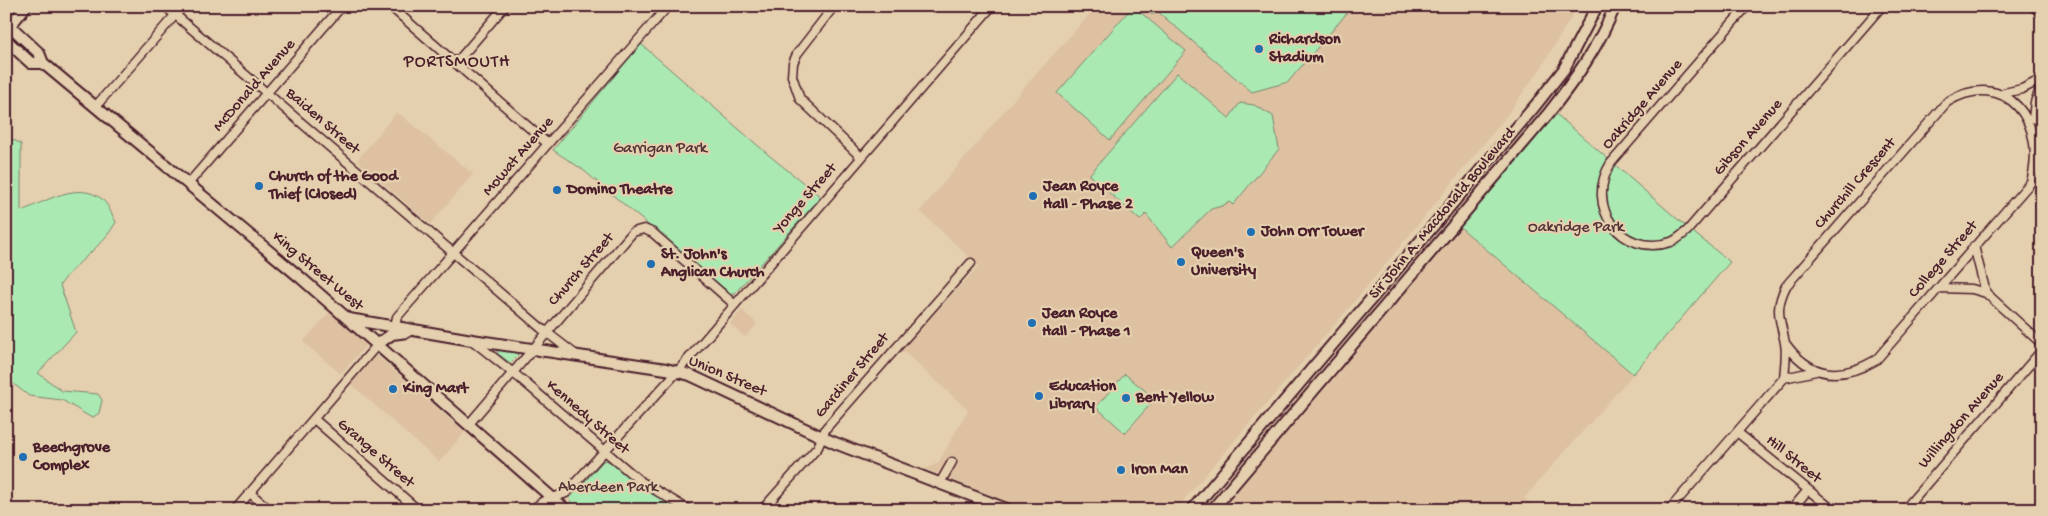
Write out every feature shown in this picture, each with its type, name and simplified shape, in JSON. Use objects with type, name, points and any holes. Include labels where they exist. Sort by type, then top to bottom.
[{"type":"main road","points":[[8,26],[26,6]]},
{"type":"main road","name":"Sir John A. Macdonald Boulevard","points":[[1192,510],[1535,106],[1564,69],[1596,6]]},
{"type":"main road","name":"Sir John A. Macdonald Boulevard","points":[[1212,510],[1548,114],[1577,77],[1598,42],[1615,6]]},
{"type":"main road","points":[[2035,6],[2042,12]]},
{"type":"main road","name":"King Street West","points":[[8,26],[39,53],[43,64],[348,318],[566,510]]},
{"type":"main road","name":"King Street West","points":[[6,40],[31,63],[43,64]]},
{"type":"main road","name":"Union Street","points":[[348,318],[472,340],[677,372],[704,380],[822,437],[1009,510]]},
{"type":"main road","name":"Union Street","points":[[378,344],[392,334],[418,330]]},
{"type":"street","name":"Baiden Street","points":[[165,6],[546,332],[576,355]]},
{"type":"street","points":[[95,107],[183,6]]},
{"type":"street","name":"McDonald Avenue","points":[[188,184],[342,6]]},
{"type":"street","points":[[390,6],[548,144]]},
{"type":"street","points":[[456,63],[505,6]]},
{"type":"street","name":"Mowat Avenue","points":[[395,326],[397,317],[668,6]]},
{"type":"street","points":[[834,6],[797,54],[793,63],[792,76],[794,88],[800,99],[861,157]]},
{"type":"street","name":"Yonge Street","points":[[532,510],[542,502],[566,493],[677,372],[992,6]]},
{"type":"street","name":"Oakridge Avenue","points":[[1619,232],[1604,212],[1600,189],[1604,174],[1611,163],[1747,6]]},
{"type":"street","name":"Gibson Avenue","points":[[1619,232],[1628,239],[1641,244],[1653,245],[1672,241],[1687,231],[1882,6]]},
{"type":"street","name":"Churchill Crescent","points":[[1784,378],[1785,343],[1778,316],[1779,300],[1786,286],[1946,102],[1971,91],[1982,90],[2004,93],[2022,89],[2042,79]]},
{"type":"street","name":"College Street","points":[[2033,118],[2035,102],[2042,85]]},
{"type":"street","name":"Churchill Crescent","points":[[2004,93],[2021,104]]},
{"type":"street","name":"College Street","points":[[1784,378],[1816,371],[1840,374],[1860,370],[1876,360],[1939,288],[2030,182],[2036,172],[2041,151],[2038,129],[2033,118],[2021,104]]},
{"type":"street","name":"Church Street","points":[[469,424],[633,232],[644,229],[653,233],[734,304]]},
{"type":"street","points":[[1974,246],[1986,293]]},
{"type":"street","name":"Gardiner Street","points":[[762,510],[818,447],[826,428],[971,264]]},
{"type":"street","points":[[1939,288],[1964,288],[1986,293],[2042,344]]},
{"type":"street","name":"Kennedy Street","points":[[472,340],[640,481],[689,510]]},
{"type":"street","name":"Churchill Crescent","points":[[1785,343],[1800,361]]},
{"type":"street","points":[[235,510],[378,344]]},
{"type":"street","name":"Willingdon Avenue","points":[[1904,510],[2042,350]]},
{"type":"street","name":"College Street","points":[[1800,361],[1816,371]]},
{"type":"street","points":[[1669,510],[1784,378]]},
{"type":"street","name":"Grange Street","points":[[314,419],[418,510]]},
{"type":"street","name":"Hill Street","points":[[1737,432],[1833,510]]},
{"type":"street","points":[[940,483],[952,462]]},
{"type":"street","points":[[1791,510],[1808,490]]},
{"type":"street","points":[[250,493],[270,510]]},
{"type":"shaded area","name":"Queen's University","points":[[1097,6],[1578,6],[1540,69],[1504,119],[1366,288],[1175,510],[1028,510],[925,469],[938,463],[968,410],[901,349],[979,266],[920,211],[1028,83]]},
{"type":"shaded area","points":[[397,112],[473,174],[430,224],[357,160]]},
{"type":"shaded area","points":[[1460,227],[1633,374],[1524,498],[1536,510],[1222,510]]},
{"type":"shaded area","points":[[742,310],[757,324],[745,337],[730,324]]},
{"type":"shaded area","points":[[330,312],[367,344],[341,374],[303,342]]},
{"type":"shaded area","points":[[376,355],[465,432],[439,462],[351,384]]},
{"type":"green space","points":[[1133,6],[1186,51],[1110,140],[1057,93]]},
{"type":"green space","name":"Richardson Stadium","points":[[1143,6],[1353,6],[1288,82],[1252,92],[1157,11],[1152,15]]},
{"type":"green space","name":"Garrigan Park","points":[[641,44],[771,157],[821,197],[735,293],[729,293],[582,169],[553,150]]},
{"type":"green space","points":[[1177,73],[1229,118],[1240,103],[1254,105],[1273,116],[1279,149],[1233,205],[1229,202],[1211,209],[1172,247],[1146,214],[1140,220],[1089,175]]},
{"type":"green space","name":"Oakridge Park","points":[[1555,113],[1683,224],[1730,262],[1633,374],[1460,227]]},
{"type":"green space","points":[[6,136],[21,144],[21,211],[62,194],[82,192],[102,199],[116,222],[97,247],[66,276],[60,285],[76,332],[38,373],[62,391],[98,394],[102,400],[99,413],[92,418],[62,400],[29,396],[6,378]]},
{"type":"green space","points":[[498,350],[516,352],[518,355],[510,363],[497,353]]},
{"type":"green space","points":[[1125,374],[1155,399],[1125,433],[1096,407]]},
{"type":"green space","name":"Aberdeen Park","points":[[604,460],[611,462],[632,479],[681,510],[576,510],[572,506],[570,498]]},
{"type":"place","name":"Richardson Stadium","points":[[1259,49]]},
{"type":"place","name":"Church of the Good Thief (Closed)","points":[[259,186]]},
{"type":"place","name":"Domino Theatre","points":[[557,190]]},
{"type":"place","name":"Jean Royce Hall - Phase 2","points":[[1033,196]]},
{"type":"place","name":"John Orr Tower","points":[[1251,232]]},
{"type":"place","name":"Queen's University","points":[[1181,262]]},
{"type":"place","name":"St. John's Anglican Church","points":[[651,264]]},
{"type":"place","name":"Jean Royce Hall - Phase 1","points":[[1032,323]]},
{"type":"place","name":"King Mart","points":[[393,389]]},
{"type":"place","name":"Education Library","points":[[1039,396]]},
{"type":"place","name":"Bent Yellow","points":[[1126,398]]},
{"type":"place","name":"Beechgrove Complex","points":[[23,457]]},
{"type":"place","name":"Iron Man","points":[[1121,470]]},
{"type":"district","name":"PORTSMOUTH","points":[[457,62]]}]
